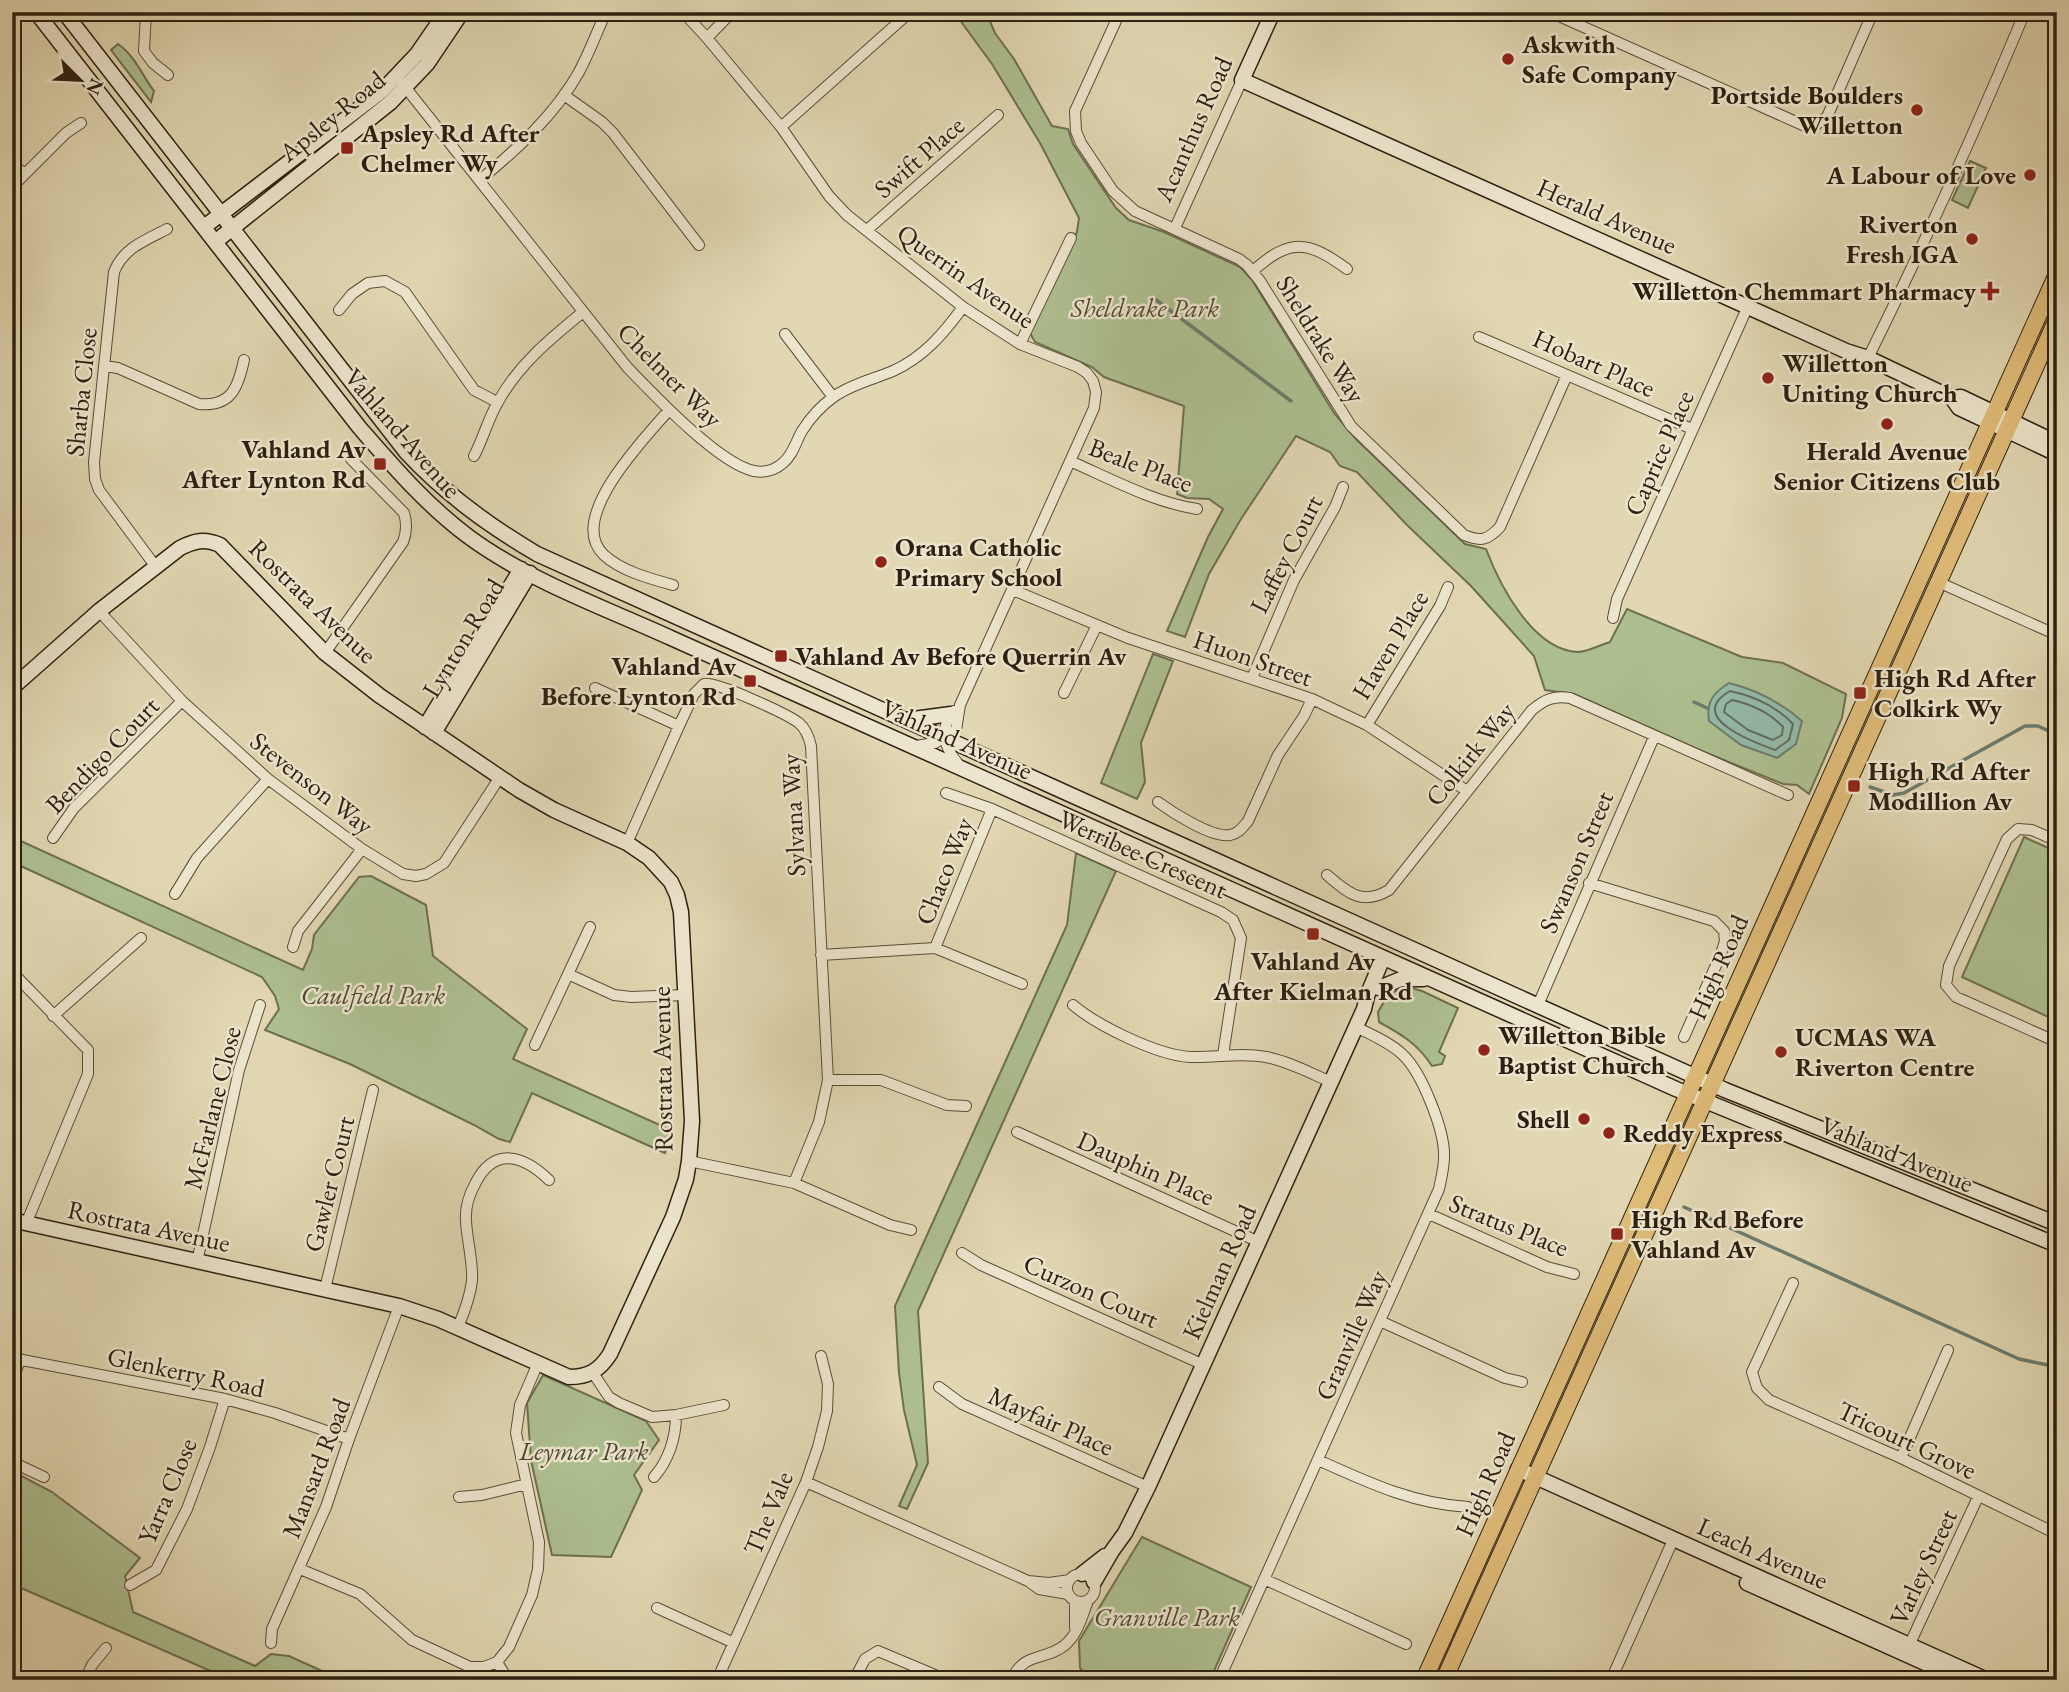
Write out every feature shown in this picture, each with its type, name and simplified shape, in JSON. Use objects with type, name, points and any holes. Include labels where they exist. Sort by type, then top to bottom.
[{"type":"main road","name":"Vahland Avenue","points":[[36,12],[359,426],[410,485],[470,537],[526,570],[1382,962],[1432,980],[1705,1102],[2057,1245]]},
{"type":"main road","name":"Vahland Avenue","points":[[64,12],[406,452],[473,514],[537,554],[1713,1084],[2057,1224]]},
{"type":"main road","name":"Apsley Road","points":[[204,227],[324,136],[401,82],[446,12]]},
{"type":"main road","name":"Apsley Road","points":[[215,242],[440,48],[462,12]]},
{"type":"main road","name":"Acanthus Road","points":[[1242,80],[1273,12]]},
{"type":"main road","name":"Herald Avenue","points":[[1242,80],[1846,351],[1868,358],[1952,398],[1959,408],[2009,426]]},
{"type":"main road","name":"High Road","points":[[1424,1680],[2057,274]]},
{"type":"main road","name":"High Road","points":[[1444,1680],[2057,319]]},
{"type":"main road","points":[[2009,426],[2057,443]]},
{"type":"main road","points":[[2009,426],[2057,454]]},
{"type":"main road","name":"Lynton Road","points":[[473,514],[477,524],[519,553],[526,570]]},
{"type":"main road","name":"Rostrata Avenue","points":[[19,1222],[400,1306],[458,1327],[569,1377],[583,1377],[593,1373],[610,1354],[673,1217],[689,1161],[692,1121],[681,912],[677,895],[663,871],[627,843],[554,810],[500,777],[380,696],[325,653],[229,553],[212,542],[192,542],[156,567]]},
{"type":"main road","points":[[12,688],[99,611],[156,567]]},
{"type":"main road","name":"Lynton Road","points":[[526,570],[568,568]]},
{"type":"main road","name":"Lynton Road","points":[[429,730],[526,570]]},
{"type":"main road","points":[[905,720],[956,710]]},
{"type":"main road","points":[[1352,922],[1361,934],[1381,945],[1382,962],[1399,955],[1423,953]]},
{"type":"main road","name":"Kielman Road","points":[[1364,1009],[1379,988],[1382,962]]},
{"type":"main road","name":"Kielman Road","points":[[1082,1579],[1112,1551],[1125,1533],[1148,1487],[1356,1027],[1382,962]]},
{"type":"main road","points":[[1379,988],[1401,979],[1432,980]]},
{"type":"main road","name":"Leach Avenue","points":[[1516,1474],[1908,1649],[1987,1680]]},
{"type":"main road","name":"Leach Avenue","points":[[1908,1649],[1963,1680]]},
{"type":"street","points":[[146,12],[144,51],[153,63],[168,75]]},
{"type":"street","points":[[480,180],[530,136],[564,95],[580,70],[606,12]]},
{"type":"street","name":"Querrin Avenue","points":[[683,12],[782,127],[829,196],[847,215],[963,307],[1020,344],[1078,367],[1093,381],[1096,392],[1094,408],[956,710],[956,730],[944,738]]},
{"type":"street","points":[[707,37],[732,12]]},
{"type":"street","points":[[782,127],[910,12]]},
{"type":"street","name":"Sheldrake Way","points":[[1120,12],[1075,111],[1076,131],[1081,143],[1122,201],[1135,211],[1239,258],[1253,271],[1351,426],[1464,535],[1476,540],[1488,539],[1500,527],[1567,375]]},
{"type":"street","points":[[1550,12],[1805,126],[1817,124],[1827,117],[1873,12]]},
{"type":"street","points":[[1868,358],[1913,267],[2025,12]]},
{"type":"street","name":"Acanthus Road","points":[[1175,228],[1242,80]]},
{"type":"street","name":"Chelmer Way","points":[[401,82],[627,368],[669,410],[725,457],[752,470],[764,472],[785,462],[818,410],[844,390],[907,364],[940,337],[963,307]]},
{"type":"street","points":[[564,95],[613,133],[699,245]]},
{"type":"street","name":"Swift Place","points":[[867,230],[998,115]]},
{"type":"street","points":[[12,187],[66,133],[81,123]]},
{"type":"street","points":[[12,164],[24,174]]},
{"type":"street","name":"Sharba Close","points":[[156,567],[96,485],[95,449],[114,272],[127,251],[167,229]]},
{"type":"street","points":[[1020,344],[1071,238]]},
{"type":"street","points":[[1253,271],[1280,251],[1293,246],[1309,248],[1332,258],[1347,269]]},
{"type":"street","points":[[339,310],[352,294],[368,283],[385,281],[405,292],[474,390],[497,402]]},
{"type":"street","name":"Caprice Place","points":[[1614,618],[1617,599],[1748,306]]},
{"type":"street","points":[[474,456],[497,402],[516,375],[533,355],[583,312]]},
{"type":"street","points":[[785,334],[833,397]]},
{"type":"street","name":"Hobart Place","points":[[1479,337],[1692,429]]},
{"type":"street","points":[[104,366],[118,368],[199,404],[213,405],[226,400],[232,393],[240,378],[244,360]]},
{"type":"street","points":[[669,410],[619,470],[596,514],[592,532],[598,549],[613,562],[658,581],[673,584]]},
{"type":"street","points":[[325,653],[377,582],[406,535],[404,513],[351,459]]},
{"type":"street","name":"Beale Place","points":[[1070,461],[1132,488],[1197,509]]},
{"type":"street","name":"Laffey Court","points":[[1252,678],[1294,580],[1335,507],[1343,487]]},
{"type":"street","points":[[1938,582],[2057,635]]},
{"type":"street","name":"Haven Place","points":[[1367,725],[1440,606],[1448,587]]},
{"type":"street","name":"Huon Street","points":[[1013,590],[1096,626],[1312,699],[1367,725],[1467,791]]},
{"type":"street","name":"Stevenson Way","points":[[99,611],[182,701],[268,779],[362,849],[404,874],[416,876],[437,869],[452,854],[500,777]]},
{"type":"street","points":[[1064,693],[1096,626]]},
{"type":"street","name":"Sylvana Way","points":[[627,843],[699,687],[709,682],[792,719],[804,729],[811,746],[828,1080],[819,1122],[794,1183]]},
{"type":"street","points":[[595,688],[679,726]]},
{"type":"street","name":"Colkirk Way","points":[[1327,876],[1343,890],[1359,897],[1378,897],[1389,890],[1532,710],[1544,701],[1559,696],[1570,698],[1788,795]]},
{"type":"street","points":[[1158,802],[1177,815],[1220,835],[1240,831],[1248,821],[1278,755],[1312,699]]},
{"type":"street","name":"Bendigo Court","points":[[53,838],[74,808],[182,701]]},
{"type":"street","name":"Swanson Street","points":[[1538,1005],[1654,737]]},
{"type":"street","points":[[914,747],[935,743],[944,738],[952,756],[962,768]]},
{"type":"street","points":[[175,894],[191,866],[268,779]]},
{"type":"street","name":"Werribee Crescent","points":[[946,793],[992,809],[1221,912],[1233,920],[1241,938],[1223,1055]]},
{"type":"street","name":"Chaco Way","points":[[934,948],[992,809]]},
{"type":"street","points":[[2057,841],[2032,830],[2018,830],[2007,839],[1949,966],[1946,985],[1956,997],[2057,1042]]},
{"type":"street","points":[[293,947],[298,931],[362,849]]},
{"type":"street","points":[[1589,883],[1714,921],[1724,931],[1725,941],[1721,954],[1684,1037]]},
{"type":"street","points":[[535,1045],[590,927]]},
{"type":"street","points":[[53,1016],[141,938]]},
{"type":"street","points":[[821,955],[934,948],[1021,984]]},
{"type":"street","points":[[12,972],[88,1050],[88,1074],[19,1222]]},
{"type":"street","points":[[568,974],[614,995],[685,995]]},
{"type":"street","name":"McFarlane Close","points":[[197,1262],[239,1070],[260,1005]]},
{"type":"street","points":[[1073,1005],[1090,1019],[1170,1054],[1189,1057],[1269,1057],[1331,1082]]},
{"type":"street","name":"Granville Way","points":[[1219,1680],[1439,1189],[1444,1155],[1435,1117],[1413,1066],[1385,1041],[1356,1027]]},
{"type":"street","points":[[828,1080],[881,1080],[947,1105],[966,1106]]},
{"type":"street","name":"Gawler Court","points":[[325,1289],[373,1090]]},
{"type":"street","name":"Dauphin Place","points":[[1017,1132],[1259,1242]]},
{"type":"street","points":[[458,1327],[472,1282],[467,1205],[479,1175],[486,1166],[495,1161],[514,1158],[527,1163],[549,1180]]},
{"type":"street","points":[[689,1161],[794,1183],[890,1225],[911,1230]]},
{"type":"street","name":"Stratus Place","points":[[1429,1214],[1546,1267],[1574,1274]]},
{"type":"street","name":"Curzon Court","points":[[962,1253],[981,1265],[1204,1365]]},
{"type":"street","name":"Tricourt Grove","points":[[1793,1283],[1752,1372],[1757,1388],[1769,1400],[1901,1458],[2057,1534]]},
{"type":"street","name":"Mansard Road","points":[[271,1643],[272,1629],[326,1507],[400,1306]]},
{"type":"street","points":[[1380,1321],[1505,1378],[1522,1382]]},
{"type":"street","points":[[1901,1458],[1948,1350]]},
{"type":"street","name":"The Vale","points":[[718,1680],[806,1482],[827,1411],[828,1384],[821,1356]]},
{"type":"street","points":[[12,1384],[16,1359]]},
{"type":"street","name":"Glenkerry Road","points":[[16,1359],[225,1399],[349,1439]]},
{"type":"street","points":[[300,1569],[360,1594],[412,1640],[470,1667],[484,1667],[497,1662],[509,1647],[523,1616],[532,1595],[538,1569],[539,1542],[516,1433],[520,1405],[538,1363]]},
{"type":"street","points":[[593,1373],[609,1396],[652,1417],[723,1405]]},
{"type":"street","name":"Mayfair Place","points":[[939,1387],[962,1404],[1148,1487]]},
{"type":"street","name":"Yarra Close","points":[[131,1585],[156,1570],[187,1509],[225,1399]]},
{"type":"street","points":[[654,1477],[665,1464],[676,1426],[676,1415]]},
{"type":"street","points":[[1318,1460],[1405,1497],[1439,1506],[1468,1507]]},
{"type":"street","points":[[12,1462],[44,1477]]},
{"type":"street","points":[[806,1482],[1028,1581],[1039,1589],[1088,1601]]},
{"type":"street","points":[[459,1497],[482,1495],[527,1484]]},
{"type":"street","name":"Varley Street","points":[[1908,1649],[1978,1497]]},
{"type":"street","points":[[1611,1680],[1671,1544]]},
{"type":"street","points":[[1028,1581],[1049,1583],[1082,1579]]},
{"type":"street","points":[[1075,1633],[1072,1597],[1068,1584],[1082,1579]]},
{"type":"street","points":[[1011,1680],[1016,1670],[1027,1660],[1059,1648],[1075,1633],[1088,1601],[1094,1595],[1082,1579]]},
{"type":"street","points":[[1264,1579],[1406,1644]]},
{"type":"street","points":[[657,1608],[734,1643]]},
{"type":"street","points":[[86,1680],[92,1665],[106,1648]]},
{"type":"street","points":[[854,1680],[864,1658],[878,1650],[947,1680]]},
{"type":"street","points":[[497,1662],[508,1680]]},
{"type":"green space","name":"Sheldrake Park","points":[[954,12],[986,12],[995,33],[1014,59],[1052,126],[1068,129],[1073,144],[1116,208],[1129,220],[1164,232],[1240,267],[1252,280],[1334,413],[1356,439],[1465,544],[1486,549],[1520,614],[1547,640],[1562,649],[1578,652],[1610,642],[1627,609],[1742,657],[1783,663],[1846,694],[1842,718],[1809,794],[1797,785],[1783,784],[1702,751],[1574,694],[1545,690],[1534,656],[1471,586],[1407,525],[1357,472],[1340,466],[1330,452],[1296,436],[1241,519],[1209,574],[1185,637],[1167,631],[1223,509],[1209,499],[1187,498],[1177,494],[1184,406],[1104,377],[1092,367],[1035,342],[1030,333],[1077,232],[1079,218],[1040,143],[992,64]]},
{"type":"green space","points":[[118,44],[134,60],[154,91],[151,102],[111,50]]},
{"type":"green space","points":[[1970,161],[1986,168],[1968,208],[1952,200]]},
{"type":"green space","points":[[1153,654],[1173,661],[1141,743],[1145,782],[1137,799],[1101,783]]},
{"type":"green space","name":"Caulfield Park","points":[[12,837],[303,970],[312,949],[314,935],[359,877],[371,876],[426,905],[433,956],[527,1029],[513,1059],[671,1130],[665,1153],[532,1093],[510,1142],[499,1139],[350,1064],[265,1030],[279,1009],[275,996],[262,977],[12,862]]},
{"type":"green space","points":[[2024,837],[2057,852],[2057,1021],[1962,977]]},
{"type":"green space","points":[[1076,853],[1116,871],[918,1311],[928,1463],[907,1509],[899,1506],[917,1465],[904,1410],[895,1306],[1067,925]]},
{"type":"green space","points":[[1408,987],[1458,1008],[1439,1052],[1445,1056],[1442,1064],[1432,1066],[1408,1040],[1379,1022],[1378,1012],[1389,993]]},
{"type":"green space","name":"Leymar Park","points":[[543,1375],[646,1421],[659,1440],[634,1475],[642,1490],[611,1557],[552,1555],[531,1460],[527,1403]]},
{"type":"green space","points":[[12,1471],[52,1492],[140,1558],[125,1576],[133,1612],[255,1666],[271,1654],[289,1656],[342,1680],[231,1680],[12,1584]]},
{"type":"green space","name":"Granville Park","points":[[1142,1537],[1251,1587],[1210,1680],[1091,1680],[1080,1668],[1079,1641]]},
{"type":"water","points":[[1729,683],[1768,698],[1802,721],[1796,744],[1777,758],[1741,745],[1709,721],[1712,699]]},
{"type":"waterway","points":[[1155,299],[1291,401]]},
{"type":"waterway","points":[[1694,702],[1707,708]]},
{"type":"waterway","points":[[1870,787],[1893,795],[1904,793],[2025,726],[2038,726],[2057,735]]},
{"type":"waterway","points":[[1684,1207],[2019,1359],[2057,1367]]},
{"type":"place","name":"Askwith Safe Company","points":[[1508,59]]},
{"type":"place","name":"Portside Boulders Willetton","points":[[1917,110]]},
{"type":"place","name":"Apsley Rd After Chelmer Wy","points":[[347,148]]},
{"type":"place","name":"A Labour of Love","points":[[2030,175]]},
{"type":"place","name":"Riverton Fresh IGA","points":[[1972,239]]},
{"type":"place","name":"Willetton Chemmart Pharmacy","points":[[1990,291]]},
{"type":"place","name":"Willetton Uniting Church","points":[[1768,378]]},
{"type":"place","name":"Herald Avenue Senior Citizens Club","points":[[1887,424]]},
{"type":"place","name":"Vahland Av After Lynton Rd","points":[[380,464]]},
{"type":"place","name":"Orana Catholic Primary School","points":[[881,562]]},
{"type":"place","name":"Vahland Av Before Querrin Av","points":[[781,656]]},
{"type":"place","name":"Vahland Av Before Lynton Rd","points":[[750,681]]},
{"type":"place","name":"High Rd After Colkirk Wy","points":[[1860,693]]},
{"type":"place","name":"High Rd After Modillion Av","points":[[1854,786]]},
{"type":"place","name":"Vahland Av After Kielman Rd","points":[[1313,934]]},
{"type":"place","name":"Willetton Bible Baptist Church","points":[[1484,1050]]},
{"type":"place","name":"UCMAS WA Riverton Centre","points":[[1781,1052]]},
{"type":"place","name":"Shell","points":[[1584,1119]]},
{"type":"place","name":"Reddy Express","points":[[1609,1133]]},
{"type":"place","name":"High Rd Before Vahland Av","points":[[1617,1234]]}]
